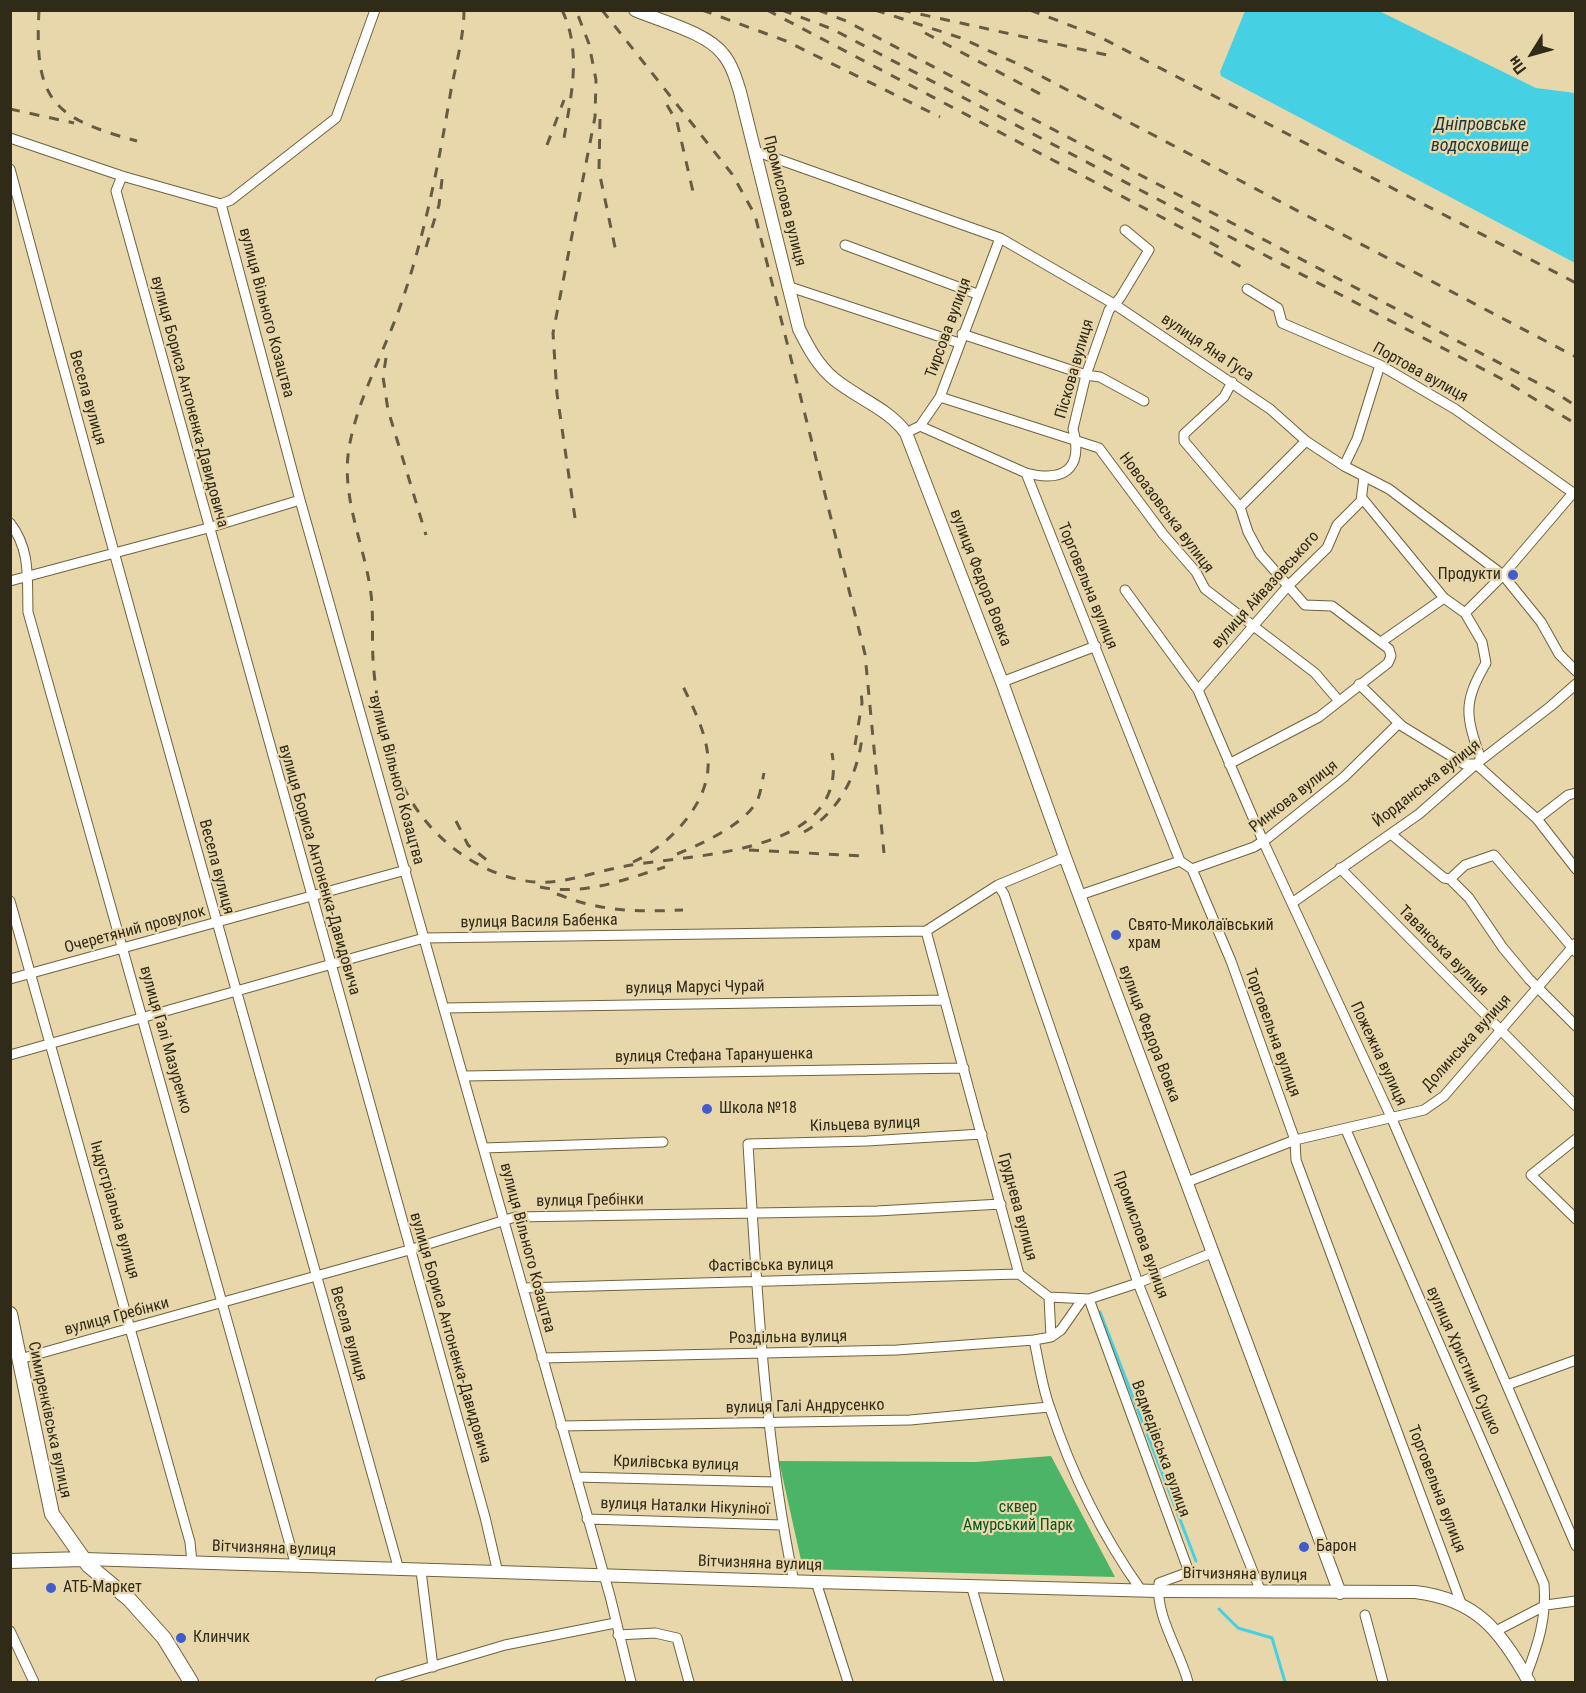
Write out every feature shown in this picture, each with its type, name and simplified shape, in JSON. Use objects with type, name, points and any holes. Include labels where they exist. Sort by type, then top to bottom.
[{"type":"main road","name":"Симиренківська вулиця","points":[[10,1314],[52,1514],[84,1559],[145,1616],[171,1647],[191,1683]]},
{"type":"main road","name":"Вітчизняна вулиця","points":[[10,1561],[84,1559]]},
{"type":"street","points":[[10,138],[122,176],[221,204],[231,200],[336,118],[375,10]]},
{"type":"street","name":"Промислова вулиця","points":[[635,10],[708,40],[723,53],[737,81],[799,329],[813,356]]},
{"type":"street","name":"вулиця Яна Гуса","points":[[755,151],[1000,238],[1114,304],[1270,409],[1306,441],[1344,466],[1389,489],[1503,575],[1541,622],[1559,654],[1575,670]]},
{"type":"street","name":"Весела вулиця","points":[[10,169],[235,992],[399,1570]]},
{"type":"street","name":"вулиця Бориса Антоненка-Давидовича","points":[[122,176],[116,191],[498,1573]]},
{"type":"street","name":"вулиця Вільного Козацтва","points":[[221,204],[300,500],[464,1076],[604,1577],[631,1683]]},
{"type":"street","points":[[1114,304],[1149,250],[1125,230]]},
{"type":"street","name":"Тирсова вулиця","points":[[920,426],[940,397],[1000,238]]},
{"type":"street","points":[[844,245],[977,294]]},
{"type":"street","points":[[787,286],[961,339],[1086,375],[1101,377],[1144,401]]},
{"type":"street","name":"Портова вулиця","points":[[1247,289],[1278,308],[1282,323],[1380,366],[1455,409],[1574,494]]},
{"type":"street","name":"Піскова вулиця","points":[[1026,473],[1047,478],[1063,474],[1073,462],[1076,440],[1073,429],[1086,375],[1109,310],[1114,304]]},
{"type":"street","name":"вулиця Федора Вовка","points":[[813,356],[833,379],[893,419],[906,433],[1002,681],[1065,857],[1340,1593]]},
{"type":"street","points":[[1344,466],[1357,439],[1380,366]]},
{"type":"street","points":[[1229,764],[1319,717],[1390,660],[1389,649],[1332,606],[1305,605],[1287,587],[1260,554],[1248,532],[1240,507],[1183,439],[1186,432],[1224,397],[1232,382]]},
{"type":"street","name":"Новоазовська вулиця","points":[[940,397],[1099,448],[1196,572],[1205,589],[1315,673],[1339,701]]},
{"type":"street","points":[[906,433],[920,426],[1026,473]]},
{"type":"street","points":[[1240,507],[1306,441]]},
{"type":"street","name":"Торговельна вулиця","points":[[1026,473],[1180,861],[1192,870],[1231,961],[1295,1140],[1296,1160],[1461,1603]]},
{"type":"street","points":[[1364,477],[1362,498],[1444,598],[1465,613],[1482,642],[1486,663],[1471,689],[1468,705],[1468,725],[1478,762],[1537,819],[1575,869]]},
{"type":"street","points":[[1465,613],[1503,575],[1574,494]]},
{"type":"street","name":"вулиця Айвазовського","points":[[1198,690],[1287,587],[1327,548],[1337,525],[1362,498]]},
{"type":"street","points":[[10,581],[208,528],[300,500]]},
{"type":"street","name":"вулиця Галі Мазуренко","points":[[10,523],[17,532],[28,561],[28,612],[224,1303],[296,1566]]},
{"type":"street","name":"Пожежна вулиця","points":[[1125,590],[1198,690],[1263,841],[1392,1119],[1575,1546]]},
{"type":"street","points":[[1381,642],[1444,598]]},
{"type":"street","points":[[1002,681],[1096,646]]},
{"type":"street","points":[[1359,684],[1399,723],[1464,764],[1478,762]]},
{"type":"street","name":"Йорданська вулиця","points":[[1292,903],[1419,814],[1478,762],[1575,684]]},
{"type":"street","name":"Ринкова вулиця","points":[[1192,870],[1254,847],[1263,841],[1344,777],[1399,723]]},
{"type":"street","points":[[1537,819],[1568,795],[1575,793]]},
{"type":"street","points":[[1390,834],[1444,878],[1450,879],[1469,898],[1503,948],[1537,989],[1575,1026]]},
{"type":"street","points":[[1450,879],[1465,865],[1494,855],[1574,948]]},
{"type":"street","points":[[926,931],[998,885],[1065,857]]},
{"type":"street","points":[[1080,896],[1180,861]]},
{"type":"street","name":"Таванська вулиця","points":[[1340,868],[1575,1106]]},
{"type":"street","name":"Очеретяний провулок","points":[[10,979],[406,870]]},
{"type":"street","name":"Промислова вулиця","points":[[998,885],[1004,894],[1138,1283],[1261,1592]]},
{"type":"street","name":"Індустріальна вулиця","points":[[10,901],[190,1542],[192,1563]]},
{"type":"street","name":"вулиця Василя Бабенка","points":[[10,1055],[424,938],[926,931]]},
{"type":"street","name":"Груднева вулиця","points":[[926,931],[1019,1274],[1049,1297]]},
{"type":"street","name":"Долинська вулиця","points":[[1187,1182],[1295,1140],[1346,1130],[1424,1110],[1444,1096],[1574,948]]},
{"type":"street","name":"вулиця Марусі Чурай","points":[[444,1008],[945,1000]]},
{"type":"street","name":"вулиця Стефана Таранушенка","points":[[464,1076],[964,1068]]},
{"type":"street","name":"вулиця Христини Сушко","points":[[1346,1130],[1544,1584],[1546,1605]]},
{"type":"street","name":"Кільцева вулиця","points":[[752,1214],[748,1144],[867,1141],[982,1134]]},
{"type":"street","points":[[1575,1139],[1531,1175],[1575,1219]]},
{"type":"street","points":[[484,1148],[663,1142]]},
{"type":"street","name":"вулиця Гребінки","points":[[20,1359],[409,1250],[515,1217],[877,1211],[1001,1204]]},
{"type":"street","points":[[752,1214],[768,1423],[782,1525],[794,1582]]},
{"type":"street","points":[[1051,1337],[1049,1297],[1071,1297],[1085,1300],[1138,1283],[1214,1252]]},
{"type":"street","name":"Фастівська вулиця","points":[[523,1288],[1019,1274]]},
{"type":"street","points":[[1085,1300],[1061,1330],[1051,1337],[1034,1340],[1049,1407],[1091,1505],[1115,1553],[1141,1590]]},
{"type":"street","name":"Ведмедівська вулиця","points":[[1085,1300],[1189,1572],[1159,1583],[1158,1591]]},
{"type":"street","name":"Роздільна вулиця","points":[[542,1358],[897,1350],[1034,1340]]},
{"type":"street","points":[[1507,1385],[1575,1360]]},
{"type":"street","name":"вулиця Галі Андрусенко","points":[[561,1426],[910,1420],[1049,1407]]},
{"type":"street","name":"Крилівська вулиця","points":[[576,1477],[775,1482]]},
{"type":"street","name":"вулиця Наталки Нікуліної","points":[[587,1519],[782,1525]]},
{"type":"street","name":"Вітчизняна вулиця","points":[[84,1559],[794,1582],[1158,1591],[1415,1592],[1439,1595],[1461,1603],[1496,1631],[1510,1648],[1527,1679]]},
{"type":"street","points":[[421,1571],[433,1667]]},
{"type":"street","points":[[816,1582],[848,1683]]},
{"type":"street","points":[[971,1585],[999,1683]]},
{"type":"street","points":[[1158,1591],[1165,1622],[1182,1660],[1188,1683]]},
{"type":"street","points":[[1496,1631],[1546,1605],[1575,1600]]},
{"type":"street","points":[[1527,1679],[1539,1643],[1546,1605]]},
{"type":"street","points":[[1365,1615],[1383,1683]]},
{"type":"street","points":[[380,1683],[505,1645],[615,1623]]},
{"type":"street","points":[[10,1631],[34,1683]]},
{"type":"street","points":[[618,1635],[655,1633],[676,1638],[689,1683]]},
{"type":"green space","name":"сквер Амурський Парк","points":[[1051,1456],[1115,1577],[803,1569],[779,1461],[975,1462]]},
{"type":"water","name":"Дніпровське водосховище","points":[[1245,11],[1379,11],[1536,88],[1575,93],[1575,263],[1221,76],[1220,72]]},
{"type":"waterway","points":[[1100,1312],[1196,1561]]},
{"type":"waterway","points":[[1219,1609],[1238,1628],[1272,1638],[1285,1682]]},
{"type":"railway","points":[[39,10],[40,65],[45,85],[54,101],[67,113],[85,123],[137,141]]},
{"type":"railway","points":[[464,10],[463,30],[424,225],[401,304],[358,412],[349,448],[347,468],[348,488],[370,586],[376,689],[390,754],[401,782],[410,800],[422,816],[450,845],[466,857],[502,875],[534,882],[548,882],[626,866],[725,852],[760,843],[792,830],[817,812],[831,787],[832,753]]},
{"type":"railway","points":[[562,10],[572,43],[573,60],[571,94],[563,144]]},
{"type":"railway","points":[[575,518],[557,394],[553,333],[595,117],[596,80],[589,44],[576,10]]},
{"type":"railway","points":[[602,10],[732,174],[755,215],[865,654],[884,853]]},
{"type":"railway","points":[[702,10],[786,41],[940,117]]},
{"type":"railway","points":[[767,10],[1226,251]]},
{"type":"railway","points":[[782,10],[832,29],[1500,378],[1576,424]]},
{"type":"railway","points":[[818,10],[846,21],[1553,391],[1576,406]]},
{"type":"railway","points":[[875,10],[961,38],[1018,64],[1576,357]]},
{"type":"railway","points":[[901,10],[1107,55]]},
{"type":"railway","points":[[1030,10],[1098,36],[1576,283]]},
{"type":"railway","points":[[925,33],[1044,96]]},
{"type":"railway","points":[[547,145],[564,100]]},
{"type":"railway","points":[[667,105],[677,122],[694,196]]},
{"type":"railway","points":[[10,109],[74,123]]},
{"type":"railway","points":[[600,119],[599,171],[616,252]]},
{"type":"railway","points":[[426,247],[439,205],[443,171]]},
{"type":"railway","points":[[1214,252],[1249,271]]},
{"type":"railway","points":[[386,358],[383,377],[388,410],[426,535]]},
{"type":"railway","points":[[633,862],[671,836],[692,811],[706,783],[708,756],[703,733],[680,680]]},
{"type":"railway","points":[[855,745],[862,703],[861,689]]},
{"type":"railway","points":[[804,832],[827,814],[844,792],[856,765],[862,737]]},
{"type":"railway","points":[[677,854],[721,833],[751,810],[757,801],[764,773]]},
{"type":"railway","points":[[456,821],[468,845],[488,861]]},
{"type":"railway","points":[[749,850],[864,856]]},
{"type":"railway","points":[[540,887],[572,890],[588,888],[665,867]]},
{"type":"railway","points":[[557,894],[573,900],[619,910],[683,910]]},
{"type":"place","name":"Продукти","points":[[1513,575]]},
{"type":"place","name":"Свято-Миколаївський храм","points":[[1116,935]]},
{"type":"place","name":"Школа №18","points":[[707,1109]]},
{"type":"place","name":"Барон","points":[[1304,1547]]},
{"type":"place","name":"АТБ-Маркет","points":[[51,1588]]},
{"type":"place","name":"Клинчик","points":[[181,1638]]}]
